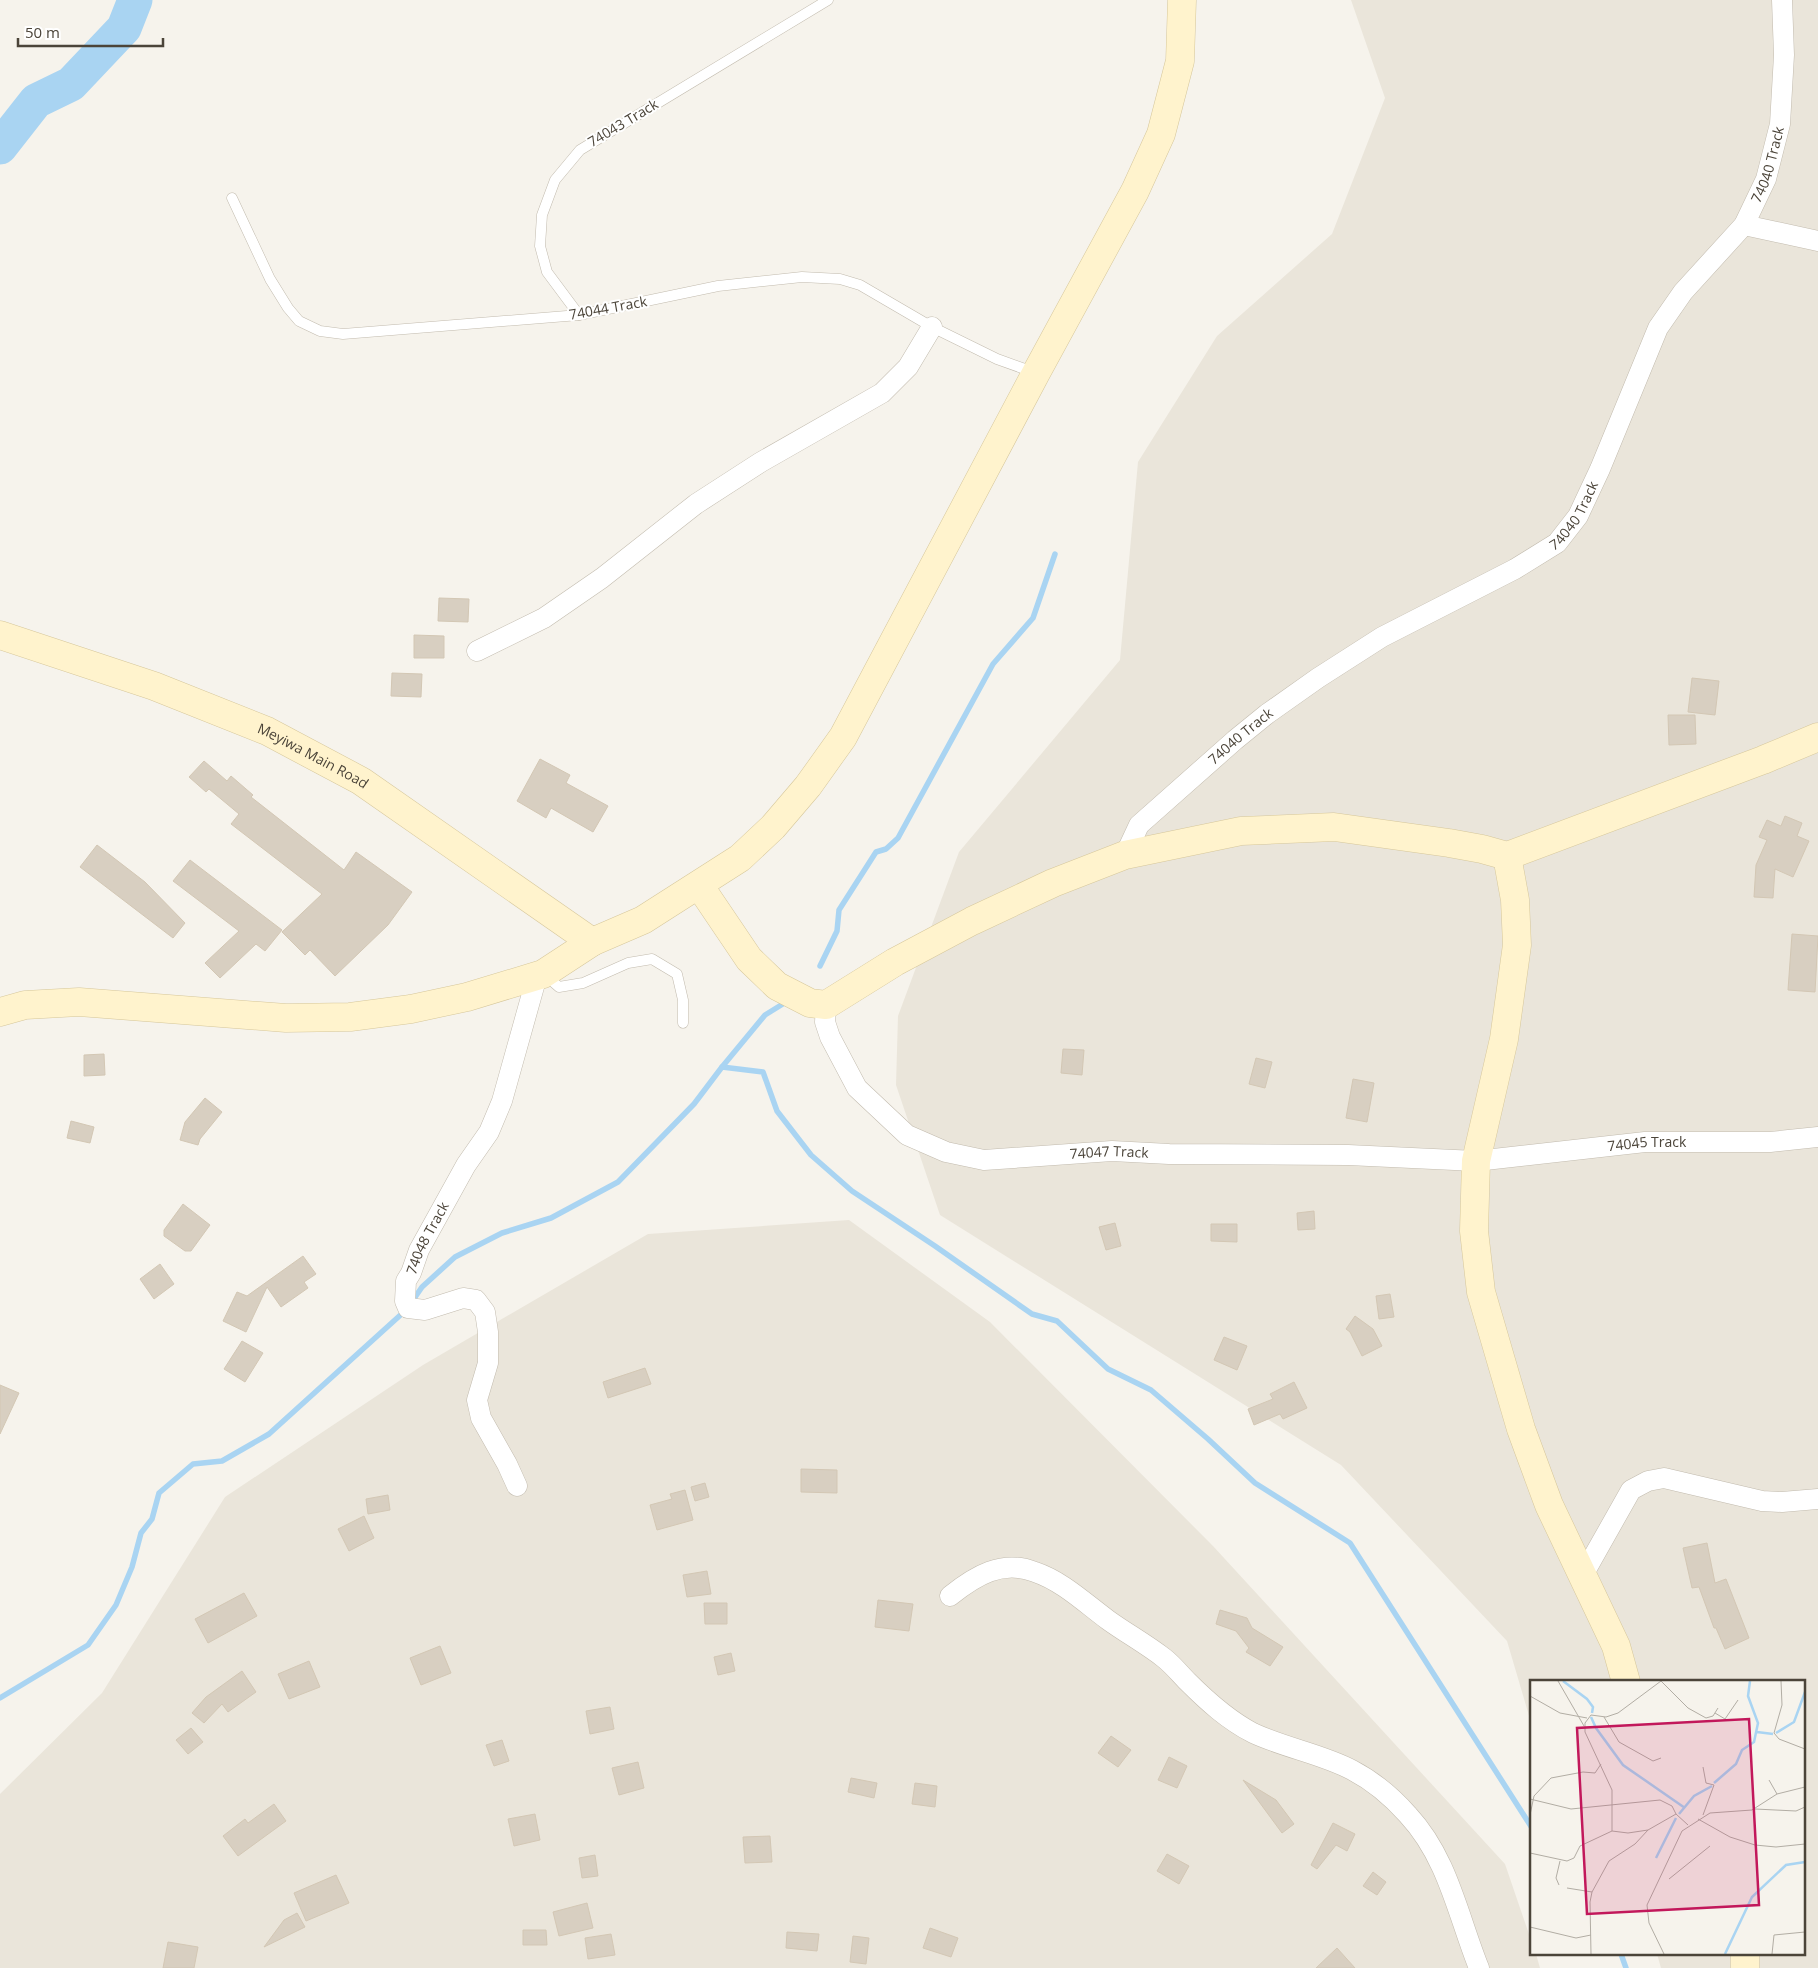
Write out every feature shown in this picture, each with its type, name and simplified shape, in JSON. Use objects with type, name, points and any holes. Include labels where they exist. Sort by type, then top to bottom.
[{"type":"street","points":[[0,1012],[25,1005],[79,1002],[286,1018],[350,1017],[411,1010],[467,997],[540,975],[592,942],[643,920],[740,858],[773,827],[808,786],[843,737],[1135,191],[1161,134],[1180,61],[1182,0]]},
{"type":"street","name":"74040 Track","points":[[1125,855],[1139,825],[1267,714],[1318,678],[1382,637],[1515,569],[1557,543],[1578,516],[1600,469],[1658,328],[1683,292],[1744,224],[1766,179],[1780,124],[1784,55],[1782,0]]},
{"type":"street","points":[[1744,224],[1818,241]]},
{"type":"street","points":[[477,651],[544,618],[602,578],[696,504],[761,462],[882,393],[908,367],[932,327]]},
{"type":"street","name":"Meyiwa Main Road","points":[[0,635],[154,686],[267,731],[361,781],[592,942]]},
{"type":"street","points":[[699,885],[749,959],[777,986],[818,1004],[972,921],[1053,882],[1125,855],[1242,831],[1334,828],[1449,842],[1507,856],[1818,737]]},
{"type":"street","points":[[1507,856],[1515,900],[1517,945],[1504,1039],[1476,1161],[1474,1231],[1481,1292],[1521,1428],[1549,1505],[1616,1646],[1625,1680]]},
{"type":"street","name":"74048 Track","points":[[517,1486],[482,1418],[477,1400],[488,1363],[488,1323],[485,1312],[476,1300],[463,1298],[425,1310],[408,1308],[404,1301],[404,1292],[406,1281],[411,1273],[419,1250],[466,1165],[489,1132],[502,1101],[540,975]]},
{"type":"street","name":"74047 Track","points":[[818,1004],[830,1038],[857,1088],[907,1135],[946,1152],[984,1160],[1112,1151],[1169,1154],[1348,1155],[1476,1161]]},
{"type":"street","name":"74045 Track","points":[[1476,1161],[1645,1142],[1770,1142],[1818,1137]]},
{"type":"street","points":[[1583,1575],[1631,1490],[1648,1480],[1664,1478],[1762,1501],[1782,1502],[1818,1499]]},
{"type":"street","points":[[950,1596],[969,1581],[993,1569],[1012,1567],[1035,1571],[1059,1584],[1134,1639],[1164,1658],[1208,1702],[1230,1719],[1254,1733],[1352,1770],[1385,1793],[1408,1815],[1439,1858],[1479,1968]]},
{"type":"lane","name":"74043 Track","points":[[579,315],[546,272],[540,246],[542,215],[555,180],[580,150],[828,0]]},
{"type":"lane","name":"74044 Track","points":[[232,198],[270,279],[288,308],[299,321],[320,331],[343,334],[579,315],[718,286],[802,277],[840,279],[860,285],[932,327],[997,359],[1036,373]]},
{"type":"lane","points":[[540,975],[559,987],[583,983],[628,963],[652,959],[677,974],[683,1000],[683,1023]]},
{"type":"shaded area","points":[[1351,0],[1818,0],[1818,1968],[1661,1968],[1658,1956],[1806,1956],[1806,1680],[1530,1680],[1530,1719],[1507,1641],[1341,1465],[940,1215],[896,1085],[898,1016],[959,852],[1120,660],[1138,462],[1217,336],[1332,234],[1385,98]]},
{"type":"shaded area","points":[[849,1220],[990,1322],[1213,1546],[1505,1864],[1530,1937],[1530,1956],[1537,1956],[1540,1968],[0,1968],[0,1794],[102,1693],[225,1497],[423,1365],[648,1234]]},
{"type":"building","points":[[439,598],[469,599],[468,622],[438,621]]},
{"type":"building","points":[[414,635],[444,636],[444,658],[414,658]]},
{"type":"building","points":[[392,673],[422,674],[421,697],[391,696]]},
{"type":"building","points":[[1692,678],[1719,681],[1715,715],[1688,712]]},
{"type":"building","points":[[1668,715],[1695,715],[1696,744],[1669,745]]},
{"type":"building","points":[[540,759],[570,775],[566,783],[608,806],[593,832],[551,808],[546,818],[517,801]]},
{"type":"building","points":[[204,761],[227,781],[231,776],[253,795],[251,797],[344,870],[356,852],[412,892],[388,925],[335,976],[310,950],[305,955],[282,932],[322,894],[231,824],[239,814],[209,789],[206,792],[189,777]]},
{"type":"building","points":[[1785,816],[1802,823],[1797,836],[1809,841],[1793,877],[1775,869],[1773,898],[1754,897],[1756,865],[1767,840],[1759,837],[1767,820],[1781,826]]},
{"type":"building","points":[[97,845],[145,882],[185,923],[173,938],[80,867]]},
{"type":"building","points":[[190,860],[282,930],[265,951],[256,944],[220,978],[205,963],[239,931],[173,881]]},
{"type":"building","points":[[1792,934],[1818,936],[1815,992],[1788,990]]},
{"type":"building","points":[[1063,1049],[1084,1050],[1082,1075],[1061,1073]]},
{"type":"building","points":[[104,1054],[105,1075],[84,1076],[84,1055]]},
{"type":"building","points":[[1256,1058],[1272,1062],[1265,1088],[1249,1084]]},
{"type":"building","points":[[1353,1079],[1374,1083],[1367,1122],[1346,1118]]},
{"type":"building","points":[[205,1098],[222,1112],[200,1139],[198,1145],[180,1140],[185,1122]]},
{"type":"building","points":[[71,1121],[94,1127],[90,1143],[67,1138]]},
{"type":"building","points":[[183,1204],[210,1225],[191,1251],[185,1251],[164,1236],[164,1230]]},
{"type":"building","points":[[1314,1211],[1315,1229],[1298,1230],[1297,1213]]},
{"type":"building","points":[[1115,1223],[1121,1246],[1106,1250],[1099,1227]]},
{"type":"building","points":[[1211,1224],[1237,1224],[1237,1242],[1211,1241]]},
{"type":"building","points":[[303,1256],[316,1274],[304,1282],[308,1288],[281,1307],[267,1287],[246,1332],[223,1321],[237,1292],[247,1296]]},
{"type":"building","points":[[160,1264],[174,1284],[154,1299],[140,1279]]},
{"type":"building","points":[[1390,1294],[1394,1317],[1379,1319],[1376,1296]]},
{"type":"building","points":[[1355,1316],[1373,1329],[1382,1346],[1362,1356],[1350,1332],[1346,1329]]},
{"type":"building","points":[[1224,1337],[1247,1346],[1237,1370],[1214,1360]]},
{"type":"building","points":[[242,1341],[263,1353],[245,1382],[224,1369]]},
{"type":"building","points":[[645,1368],[651,1384],[608,1398],[603,1382]]},
{"type":"building","points":[[1294,1382],[1307,1408],[1283,1419],[1280,1414],[1254,1425],[1248,1409],[1273,1399],[1270,1394]]},
{"type":"building","points":[[0,1385],[19,1393],[0,1434]]},
{"type":"building","points":[[801,1469],[837,1470],[837,1493],[801,1492]]},
{"type":"building","points":[[705,1483],[709,1497],[695,1501],[691,1487]]},
{"type":"building","points":[[685,1490],[693,1520],[657,1530],[650,1505],[672,1499],[670,1494]]},
{"type":"building","points":[[388,1495],[390,1510],[368,1514],[366,1499]]},
{"type":"building","points":[[364,1516],[374,1538],[349,1551],[338,1529]]},
{"type":"building","points":[[1707,1543],[1715,1583],[1726,1579],[1749,1638],[1725,1649],[1716,1628],[1714,1628],[1699,1587],[1692,1588],[1683,1548]]},
{"type":"building","points":[[707,1571],[711,1594],[687,1597],[683,1575]]},
{"type":"building","points":[[244,1593],[257,1616],[208,1643],[195,1619]]},
{"type":"building","points":[[878,1600],[913,1604],[909,1631],[875,1627]]},
{"type":"building","points":[[704,1603],[727,1603],[727,1624],[705,1624]]},
{"type":"building","points":[[1220,1610],[1247,1618],[1252,1628],[1283,1647],[1270,1666],[1246,1652],[1249,1648],[1236,1631],[1216,1624]]},
{"type":"building","points":[[440,1646],[451,1673],[421,1685],[410,1658]]},
{"type":"building","points":[[731,1653],[735,1671],[718,1675],[714,1657]]},
{"type":"building","points":[[309,1661],[320,1687],[289,1699],[278,1674]]},
{"type":"building","points":[[242,1671],[256,1692],[228,1712],[222,1704],[204,1723],[192,1713],[206,1697]]},
{"type":"building","points":[[610,1707],[614,1729],[590,1734],[586,1711]]},
{"type":"building","points":[[191,1728],[203,1742],[188,1754],[176,1740]]},
{"type":"building","points":[[1111,1736],[1131,1750],[1118,1767],[1098,1753]]},
{"type":"building","points":[[502,1740],[509,1761],[494,1766],[486,1745]]},
{"type":"building","points":[[1169,1757],[1187,1766],[1177,1788],[1158,1780]]},
{"type":"building","points":[[638,1762],[644,1788],[619,1795],[612,1768]]},
{"type":"building","points":[[851,1778],[877,1783],[874,1798],[848,1792]]},
{"type":"building","points":[[1243,1780],[1276,1800],[1294,1824],[1282,1833]]},
{"type":"building","points":[[915,1783],[937,1786],[935,1807],[912,1804]]},
{"type":"building","points":[[274,1804],[286,1821],[238,1856],[223,1836],[245,1819],[248,1823]]},
{"type":"building","points":[[535,1814],[540,1840],[514,1846],[508,1819]]},
{"type":"building","points":[[1333,1823],[1355,1834],[1347,1851],[1336,1845],[1317,1869],[1311,1865]]},
{"type":"building","points":[[770,1836],[772,1862],[745,1863],[743,1837]]},
{"type":"building","points":[[1167,1854],[1189,1866],[1179,1884],[1157,1871]]},
{"type":"building","points":[[595,1855],[598,1876],[582,1878],[579,1858]]},
{"type":"building","points":[[1373,1872],[1386,1882],[1377,1895],[1363,1886]]},
{"type":"building","points":[[336,1875],[349,1903],[306,1921],[294,1893]]},
{"type":"building","points":[[587,1903],[593,1928],[559,1936],[553,1912]]},
{"type":"building","points":[[297,1913],[305,1927],[264,1947],[284,1920]]},
{"type":"building","points":[[930,1928],[958,1938],[951,1957],[923,1948]]},
{"type":"building","points":[[523,1930],[546,1930],[547,1945],[523,1945]]},
{"type":"building","points":[[787,1932],[819,1934],[817,1951],[786,1948]]},
{"type":"building","points":[[611,1934],[615,1955],[588,1959],[585,1938]]},
{"type":"building","points":[[853,1936],[869,1938],[866,1964],[850,1962]]},
{"type":"building","points":[[168,1942],[198,1947],[194,1968],[163,1968]]},
{"type":"building","points":[[1337,1948],[1355,1968],[1316,1968]]},
{"type":"waterway","points":[[0,147],[36,101],[71,84],[124,28],[135,0]]},
{"type":"waterway","points":[[820,966],[837,931],[839,910],[876,852],[886,849],[898,838],[993,664],[1033,618],[1055,554]]},
{"type":"waterway","points":[[411,1303],[422,1287],[455,1257],[502,1233],[551,1218],[618,1182],[694,1104],[765,1015],[786,1002]]},
{"type":"waterway","points":[[722,1067],[763,1072],[777,1111],[811,1155],[852,1191],[1032,1314],[1057,1321],[1108,1369],[1151,1390],[1255,1483],[1350,1543],[1530,1825]]},
{"type":"waterway","points":[[0,1698],[88,1645],[116,1605],[132,1567],[141,1533],[152,1519],[159,1493],[193,1464],[222,1461],[269,1434],[406,1310]]},
{"type":"waterway","points":[[1622,1956],[1626,1968]]}]
